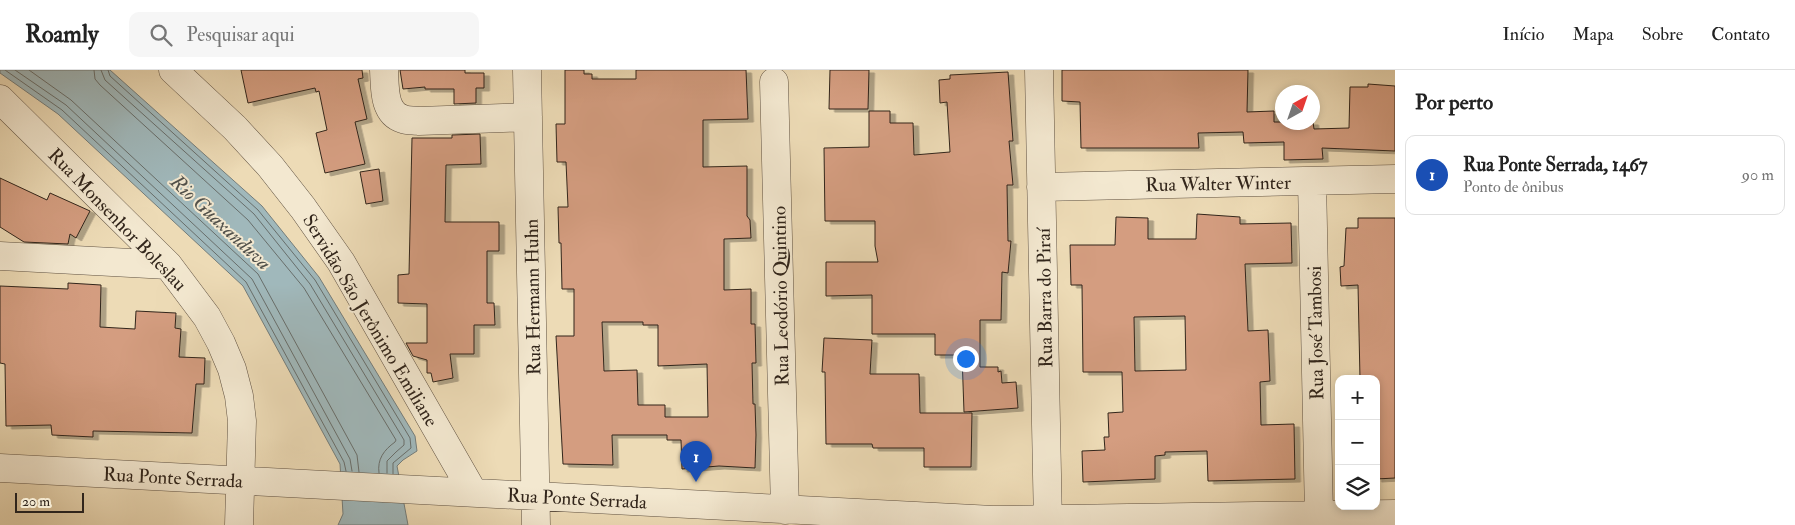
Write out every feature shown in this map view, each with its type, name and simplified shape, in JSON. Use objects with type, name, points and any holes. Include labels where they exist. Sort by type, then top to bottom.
[{"type":"street","name":"Servidão São Jerônimo Emiliane","points":[[173,70],[201,83],[235,128],[270,166],[303,208],[341,262],[473,492]]},
{"type":"street","points":[[384,70],[386,101],[391,111],[402,119],[419,121],[528,117]]},
{"type":"street","name":"Rua Hermann Huhn","points":[[527,70],[536,525]]},
{"type":"street","name":"Rua Barra do Piraí","points":[[1039,70],[1048,523]]},
{"type":"street","name":"Rua Leodório Quintino","points":[[774,82],[785,510]]},
{"type":"street","name":"Rua Monsenhor Boleslau","points":[[0,99],[168,265],[207,317],[232,369],[239,396],[242,421],[239,525]]},
{"type":"street","name":"Rua Walter Winter","points":[[1041,187],[1395,179]]},
{"type":"street","name":"Rua José Tambosi","points":[[1312,181],[1319,515]]},
{"type":"street","points":[[0,256],[168,265]]},
{"type":"street","name":"Rua Ponte Serrada","points":[[0,468],[1048,523],[1395,514]]},
{"type":"water","name":"Rio Guaxanduva","points":[[0,70],[110,70],[262,206],[319,277],[415,436],[417,451],[397,466],[408,525],[338,525],[343,514],[340,464],[243,286],[58,114],[0,73]]},
{"type":"building","points":[[241,70],[362,70],[363,78],[358,79],[367,119],[355,122],[365,164],[325,173],[316,133],[327,130],[319,91],[316,92],[315,88],[248,103]]},
{"type":"building","points":[[400,70],[465,70],[465,73],[484,73],[484,88],[476,88],[476,103],[454,104],[454,89],[425,89],[425,87],[403,89]]},
{"type":"building","points":[[565,70],[584,70],[584,74],[592,74],[592,79],[636,79],[636,70],[746,70],[748,119],[703,120],[703,167],[747,166],[747,216],[750,220],[751,238],[724,239],[724,290],[751,289],[751,324],[755,324],[756,363],[752,363],[756,435],[755,468],[719,466],[682,469],[681,440],[667,440],[667,435],[612,435],[613,465],[563,464],[556,336],[574,336],[574,289],[562,289],[561,243],[559,243],[558,207],[568,207],[566,162],[557,162],[556,124],[565,124]],"holes":[[[602,322],[643,322],[643,325],[658,325],[658,366],[707,364],[708,417],[665,417],[665,405],[638,405],[637,370],[604,371]]]},
{"type":"building","points":[[830,70],[869,70],[868,109],[829,109]]},
{"type":"building","points":[[1062,70],[1248,70],[1247,112],[1274,111],[1275,130],[1320,130],[1349,128],[1350,87],[1368,87],[1368,84],[1395,86],[1395,151],[1322,148],[1323,159],[1284,160],[1284,142],[1244,143],[1243,132],[1198,133],[1199,148],[1081,148],[1080,102],[1062,101]]},
{"type":"building","points":[[1008,72],[1013,141],[1009,141],[1013,185],[1007,185],[1008,241],[1011,241],[1008,273],[1002,272],[1001,320],[980,320],[980,367],[998,367],[998,372],[1001,371],[1002,383],[1016,382],[1018,408],[964,412],[962,355],[935,355],[935,334],[872,334],[872,295],[826,296],[826,262],[878,262],[875,246],[875,221],[825,221],[824,148],[869,147],[869,111],[890,111],[890,123],[913,123],[914,155],[950,152],[947,102],[940,103],[939,80],[950,79],[950,75]]},
{"type":"building","points":[[480,134],[481,164],[446,165],[445,222],[499,222],[499,251],[487,251],[487,303],[494,303],[495,325],[474,325],[474,354],[450,354],[453,378],[433,382],[431,373],[427,373],[427,360],[413,356],[406,343],[427,343],[427,304],[398,303],[398,275],[409,274],[412,138],[452,138],[452,135]]},
{"type":"building","points":[[379,169],[383,201],[366,204],[360,172]]},
{"type":"building","points":[[0,178],[47,200],[50,193],[90,211],[76,238],[70,234],[68,244],[24,242],[0,227]]},
{"type":"building","points":[[1197,214],[1240,217],[1240,224],[1291,223],[1292,263],[1245,264],[1248,331],[1268,330],[1270,381],[1260,382],[1261,425],[1294,424],[1295,479],[1208,481],[1207,451],[1165,452],[1165,455],[1155,456],[1155,479],[1083,482],[1082,451],[1105,450],[1104,437],[1109,437],[1108,413],[1123,412],[1122,372],[1083,372],[1082,285],[1071,285],[1070,245],[1115,245],[1116,217],[1148,218],[1148,239],[1196,239]],"holes":[[[1185,316],[1186,370],[1135,371],[1134,317]]]},
{"type":"building","points":[[1358,218],[1395,218],[1395,478],[1380,479],[1380,375],[1360,375],[1358,285],[1341,286],[1340,267],[1344,266],[1346,228],[1358,228]]},
{"type":"building","points":[[68,283],[101,285],[100,327],[135,329],[136,311],[176,313],[175,328],[181,329],[179,357],[205,358],[204,384],[196,384],[192,433],[93,431],[93,437],[52,435],[51,425],[6,426],[5,364],[0,363],[0,286],[68,289]]},
{"type":"building","points":[[824,338],[872,340],[870,374],[919,374],[920,413],[972,413],[971,467],[924,467],[924,448],[873,448],[872,444],[826,444],[825,372],[822,372]]},
{"type":"place","name":"Rua Ponte Serrada, 1467","points":[[696,482]]}]
